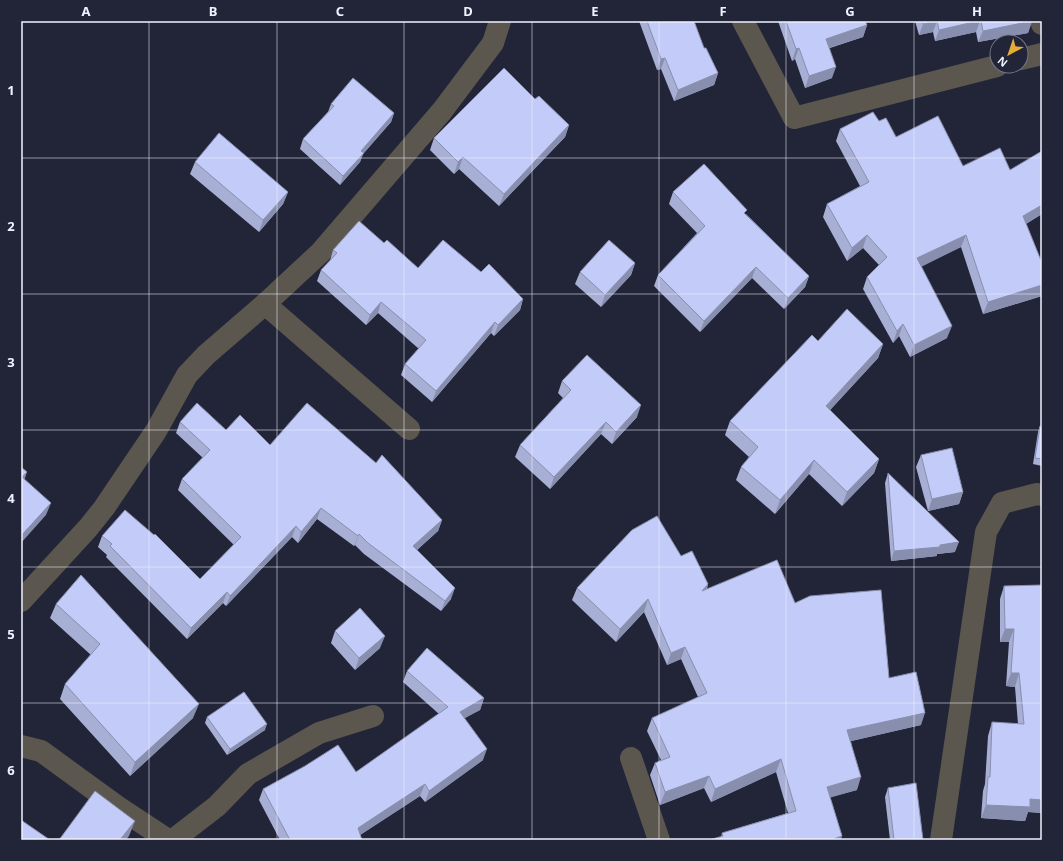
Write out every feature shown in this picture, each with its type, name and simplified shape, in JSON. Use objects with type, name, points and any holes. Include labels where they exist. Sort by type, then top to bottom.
[{"type":"street","points":[[21,601],[88,528],[104,508],[156,431],[187,375],[206,355],[265,304],[321,252],[442,111],[493,43],[500,21]]},
{"type":"street","points":[[743,21],[794,118],[989,68]]},
{"type":"street","points":[[1029,57],[1042,54]]},
{"type":"street","points":[[265,304],[409,429]]},
{"type":"street","points":[[941,840],[986,532],[1002,503],[1037,494],[1042,495]]},
{"type":"street","points":[[173,840],[217,806],[248,774],[319,733],[373,716]]},
{"type":"street","points":[[21,746],[41,751],[118,807],[168,840]]},
{"type":"street","points":[[631,758],[659,840]]},
{"type":"building","points":[[647,21],[694,21],[704,48],[706,48],[718,73],[678,90],[665,58],[661,59]]},
{"type":"building","points":[[786,21],[865,21],[867,25],[826,39],[836,67],[809,76],[799,48],[796,49]]},
{"type":"building","points":[[922,21],[936,21],[923,24]]},
{"type":"building","points":[[937,21],[978,21],[939,30]]},
{"type":"building","points":[[981,21],[1032,21],[983,31]]},
{"type":"building","points":[[504,68],[535,99],[539,96],[569,125],[504,194],[463,157],[458,162],[434,138]]},
{"type":"building","points":[[353,78],[394,113],[361,151],[364,153],[343,176],[303,139],[334,106],[331,104]]},
{"type":"building","points":[[873,112],[879,121],[886,118],[896,137],[938,116],[963,166],[1000,148],[1010,170],[1042,151],[1042,205],[1023,216],[1042,263],[1042,285],[988,302],[966,235],[917,258],[952,326],[914,345],[903,324],[897,331],[867,277],[887,257],[867,235],[852,248],[827,204],[869,182],[840,129]]},
{"type":"building","points":[[219,133],[288,192],[263,220],[195,162]]},
{"type":"building","points":[[704,164],[747,210],[744,213],[809,276],[788,298],[756,267],[704,321],[658,275],[705,226],[673,192]]},
{"type":"building","points":[[359,221],[384,243],[387,240],[418,268],[443,240],[481,272],[489,264],[523,299],[498,325],[495,322],[436,391],[405,364],[426,340],[381,302],[370,315],[321,270],[337,253],[333,250]]},
{"type":"building","points":[[609,240],[635,263],[605,295],[580,272]]},
{"type":"building","points":[[847,309],[883,344],[826,406],[879,459],[847,492],[814,460],[780,500],[741,467],[758,447],[730,421],[812,335],[818,341]]},
{"type":"building","points":[[587,355],[641,405],[616,432],[606,422],[554,477],[520,445],[571,390],[562,381]]},
{"type":"building","points":[[197,403],[226,430],[240,415],[270,445],[307,403],[376,463],[382,455],[442,520],[413,546],[455,588],[445,601],[368,543],[359,534],[358,536],[321,508],[301,532],[296,526],[230,596],[227,592],[191,628],[110,546],[112,544],[102,536],[125,510],[154,535],[155,534],[200,579],[241,537],[182,479],[210,450],[180,422]]},
{"type":"building","points":[[1040,426],[1042,426],[1042,459],[1035,458]]},
{"type":"building","points":[[952,448],[963,492],[932,499],[921,455]]},
{"type":"building","points":[[21,467],[27,472],[22,477],[51,503],[21,536]]},
{"type":"building","points":[[888,473],[959,542],[940,545],[940,547],[894,551]]},
{"type":"building","points":[[657,516],[681,556],[692,551],[708,584],[702,591],[777,560],[795,603],[810,596],[881,590],[889,678],[916,672],[925,713],[847,730],[861,777],[827,787],[842,836],[831,840],[709,840],[723,836],[722,833],[796,811],[781,759],[715,789],[709,776],[665,792],[655,763],[670,757],[652,718],[707,693],[685,647],[671,653],[648,599],[620,629],[577,588],[632,530]]},
{"type":"building","points":[[81,575],[199,704],[135,762],[65,684],[100,644],[56,604]]},
{"type":"building","points":[[1042,585],[1042,800],[1030,799],[1030,807],[986,805],[988,777],[990,777],[992,722],[1024,724],[1019,673],[1011,673],[1014,629],[1005,629],[1004,586]]},
{"type":"building","points":[[360,608],[385,636],[359,658],[335,631]]},
{"type":"building","points":[[427,648],[484,698],[460,712],[487,749],[429,791],[425,784],[358,828],[362,840],[290,840],[263,789],[305,766],[338,745],[356,772],[448,707],[407,671]]},
{"type":"building","points":[[244,692],[267,724],[230,749],[207,717]]},
{"type":"building","points":[[916,783],[923,840],[894,840],[888,788]]},
{"type":"building","points":[[95,791],[135,821],[120,840],[59,840]]},
{"type":"building","points":[[21,820],[50,840],[21,840]]}]
